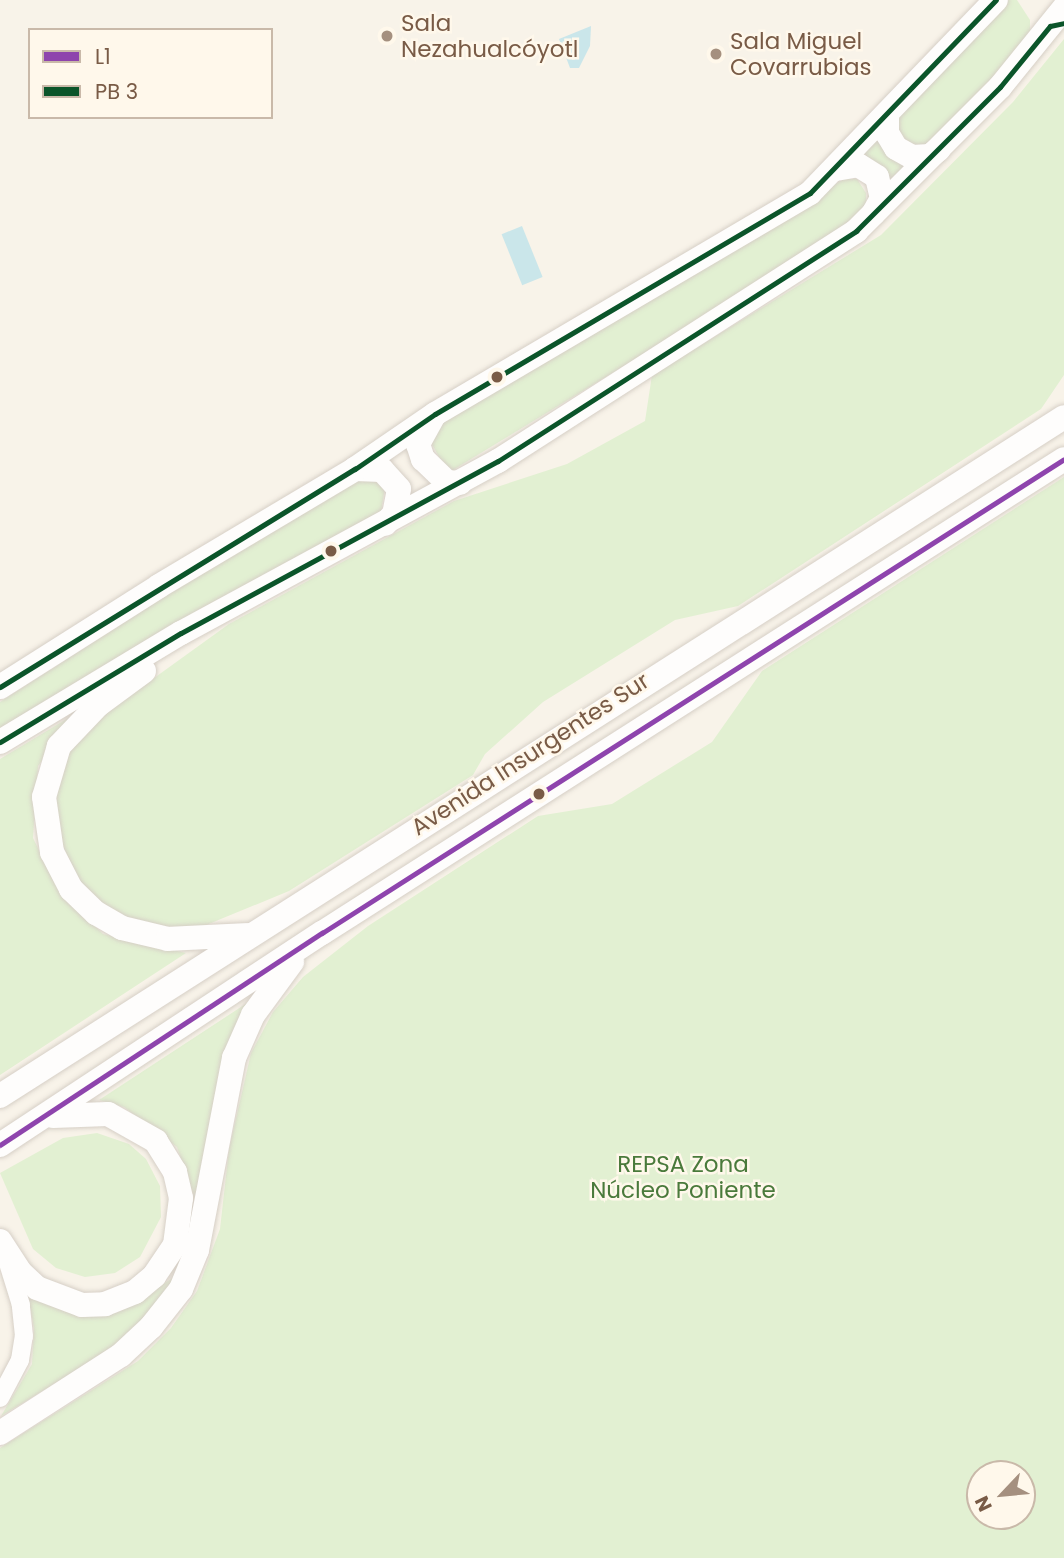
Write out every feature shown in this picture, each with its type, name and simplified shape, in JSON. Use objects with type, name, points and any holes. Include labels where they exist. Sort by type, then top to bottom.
[{"type":"main road","points":[[0,687],[159,586],[355,469],[435,414],[721,249],[810,193],[996,0]]},
{"type":"main road","points":[[0,742],[181,633],[460,483],[554,427],[871,217],[944,145],[1059,19]]},
{"type":"main road","points":[[887,115],[887,133],[896,148],[912,157],[930,156],[944,145]]},
{"type":"main road","points":[[836,169],[858,165],[877,177],[882,198],[871,217]]},
{"type":"main road","points":[[1054,424],[1064,396]]},
{"type":"main road","points":[[435,414],[418,444],[423,459],[447,482],[460,483]]},
{"type":"main road","name":"Avenida Insurgentes Sur","points":[[0,1096],[1054,424]]},
{"type":"main road","name":"Avenida Insurgentes Sur","points":[[0,1145],[322,933],[1064,459]]},
{"type":"main road","points":[[355,469],[382,470],[399,489],[394,514],[384,524]]},
{"type":"main road","points":[[181,633],[159,659],[67,734],[45,784],[46,835],[71,889],[96,913],[122,928],[169,939],[249,935]]},
{"type":"main road","points":[[0,1433],[121,1355],[151,1327],[181,1289],[197,1251],[239,1043],[272,986],[322,933]]},
{"type":"main road","points":[[0,1242],[20,1272],[37,1288],[82,1305],[106,1304],[135,1292],[162,1267],[175,1245],[181,1198],[175,1172],[156,1141],[129,1122],[97,1112],[42,1119]]},
{"type":"street","points":[[0,1242],[22,1305],[24,1336],[20,1360],[0,1398]]},
{"type":"green space","points":[[1009,0],[1017,0],[1030,20],[1030,39],[922,149],[901,143],[893,122],[906,103]]},
{"type":"green space","points":[[1064,39],[1064,375],[1041,409],[738,606],[675,620],[543,702],[485,754],[473,775],[289,891],[199,928],[159,930],[120,921],[77,884],[61,840],[54,796],[68,751],[107,712],[229,624],[454,501],[567,464],[645,421],[652,375],[881,235],[1013,102]]},
{"type":"green space","points":[[877,137],[910,170],[889,189],[854,160]]},
{"type":"green space","points":[[844,179],[857,179],[866,193],[866,210],[845,231],[448,473],[428,437],[440,416]]},
{"type":"green space","points":[[366,473],[385,487],[381,512],[0,734],[0,702],[347,480]]},
{"type":"green space","name":"REPSA Zona Núcleo Poniente","points":[[1064,477],[1064,1558],[0,1558],[0,1448],[138,1361],[171,1328],[197,1291],[220,1229],[229,1149],[251,1053],[273,1012],[303,977],[368,926],[538,816],[612,804],[712,742],[762,671]]},
{"type":"green space","points":[[80,711],[38,766],[33,838],[58,889],[103,934],[186,953],[0,1075],[0,759]]},
{"type":"green space","points":[[247,1003],[195,1199],[177,1147],[124,1107],[99,1100]]},
{"type":"green space","points":[[97,1133],[129,1144],[146,1159],[160,1186],[161,1217],[140,1257],[115,1273],[85,1277],[56,1268],[33,1249],[0,1173],[63,1138]]},
{"type":"green space","points":[[181,1273],[149,1315],[117,1346],[1,1416],[32,1364],[34,1328],[28,1295],[66,1312],[116,1313]]},
{"type":"water","points":[[591,26],[590,46],[579,68],[570,68],[559,39]]},
{"type":"water","points":[[522,226],[543,277],[522,285],[502,234]]},
{"type":"transit line","points":[[0,687],[355,469],[435,414],[810,193],[996,0]]},
{"type":"transit line","points":[[0,742],[181,633],[498,461],[856,231],[1000,87],[1050,26],[1064,23]]},
{"type":"transit line","name":"L1","points":[[0,1145],[322,933],[1064,459]]},
{"type":"place","name":"Sala Nezahualcóyotl","points":[[387,36]]},
{"type":"place","name":"Sala Miguel Covarrubias","points":[[716,54]]}]
